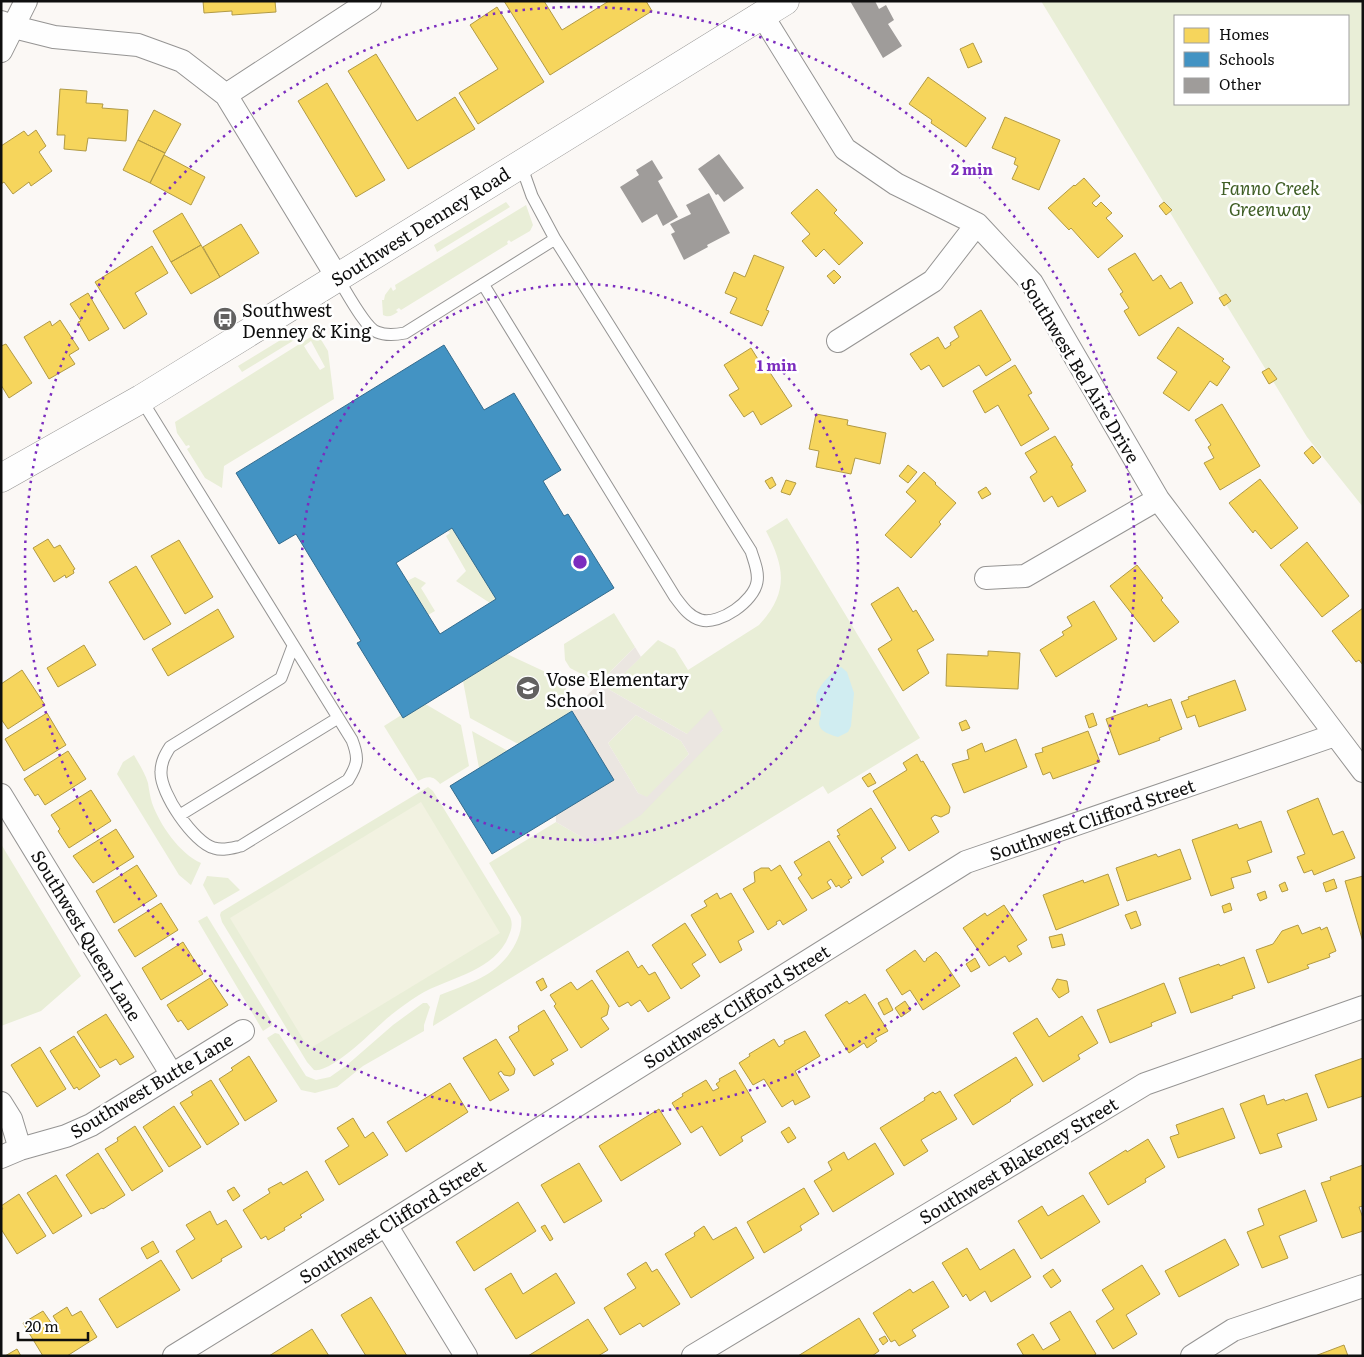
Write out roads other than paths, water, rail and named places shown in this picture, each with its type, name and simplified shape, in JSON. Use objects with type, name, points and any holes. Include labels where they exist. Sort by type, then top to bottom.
[{"type":"street","points":[[1,51],[8,24],[26,1]]},
{"type":"street","points":[[226,95],[370,1]]},
{"type":"street","name":"Southwest Denney Road","points":[[1,478],[141,399],[785,1]]},
{"type":"street","name":"Southwest Bel Aire Drive","points":[[762,15],[845,149],[896,184],[977,224],[1032,283],[1158,499],[1363,770]]},
{"type":"street","points":[[8,24],[54,37],[138,45],[182,61],[226,95],[337,277]]},
{"type":"street","points":[[838,341],[933,281],[977,224]]},
{"type":"street","points":[[986,578],[1024,576],[1158,499]]},
{"type":"street","name":"Southwest Clifford Street","points":[[174,1356],[966,862],[1335,735]]},
{"type":"street","name":"Southwest Queen Lane","points":[[1,794],[172,1075]]},
{"type":"street","name":"Southwest Blakeney Street","points":[[693,1356],[1145,1084],[1363,1007]]},
{"type":"street","name":"Southwest Butte Lane","points":[[10,1153],[66,1136],[91,1125],[244,1031]]},
{"type":"street","points":[[1,1102],[11,1119],[10,1153]]},
{"type":"street","points":[[386,1225],[466,1356]]},
{"type":"street","points":[[1192,1356],[1233,1330],[1363,1286]]},
{"type":"lane","points":[[483,284],[686,612],[701,620],[718,618],[738,609],[751,595],[757,582],[757,568],[751,552],[554,238],[532,196],[521,164]]},
{"type":"lane","points":[[337,277],[365,321],[376,332],[391,335],[405,333],[554,238]]},
{"type":"lane","points":[[141,399],[352,740],[358,755],[355,769],[348,780],[241,846],[227,850],[204,844],[194,836],[164,789],[161,773],[164,757],[170,746],[281,678],[293,646]]},
{"type":"lane","points":[[180,815],[338,718]]},
{"type":"water","points":[[841,667],[847,672],[854,693],[851,726],[848,732],[838,737],[821,729],[819,722],[821,712],[816,699],[822,684]]},
{"type":"place","name":"Southwest Denney & King","points":[[225,319]]},
{"type":"place","name":"Vose Elementary School","points":[[528,688]]},
{"type":"park label","name":"Fanno Creek Greenway","points":[[1270,197]]}]
